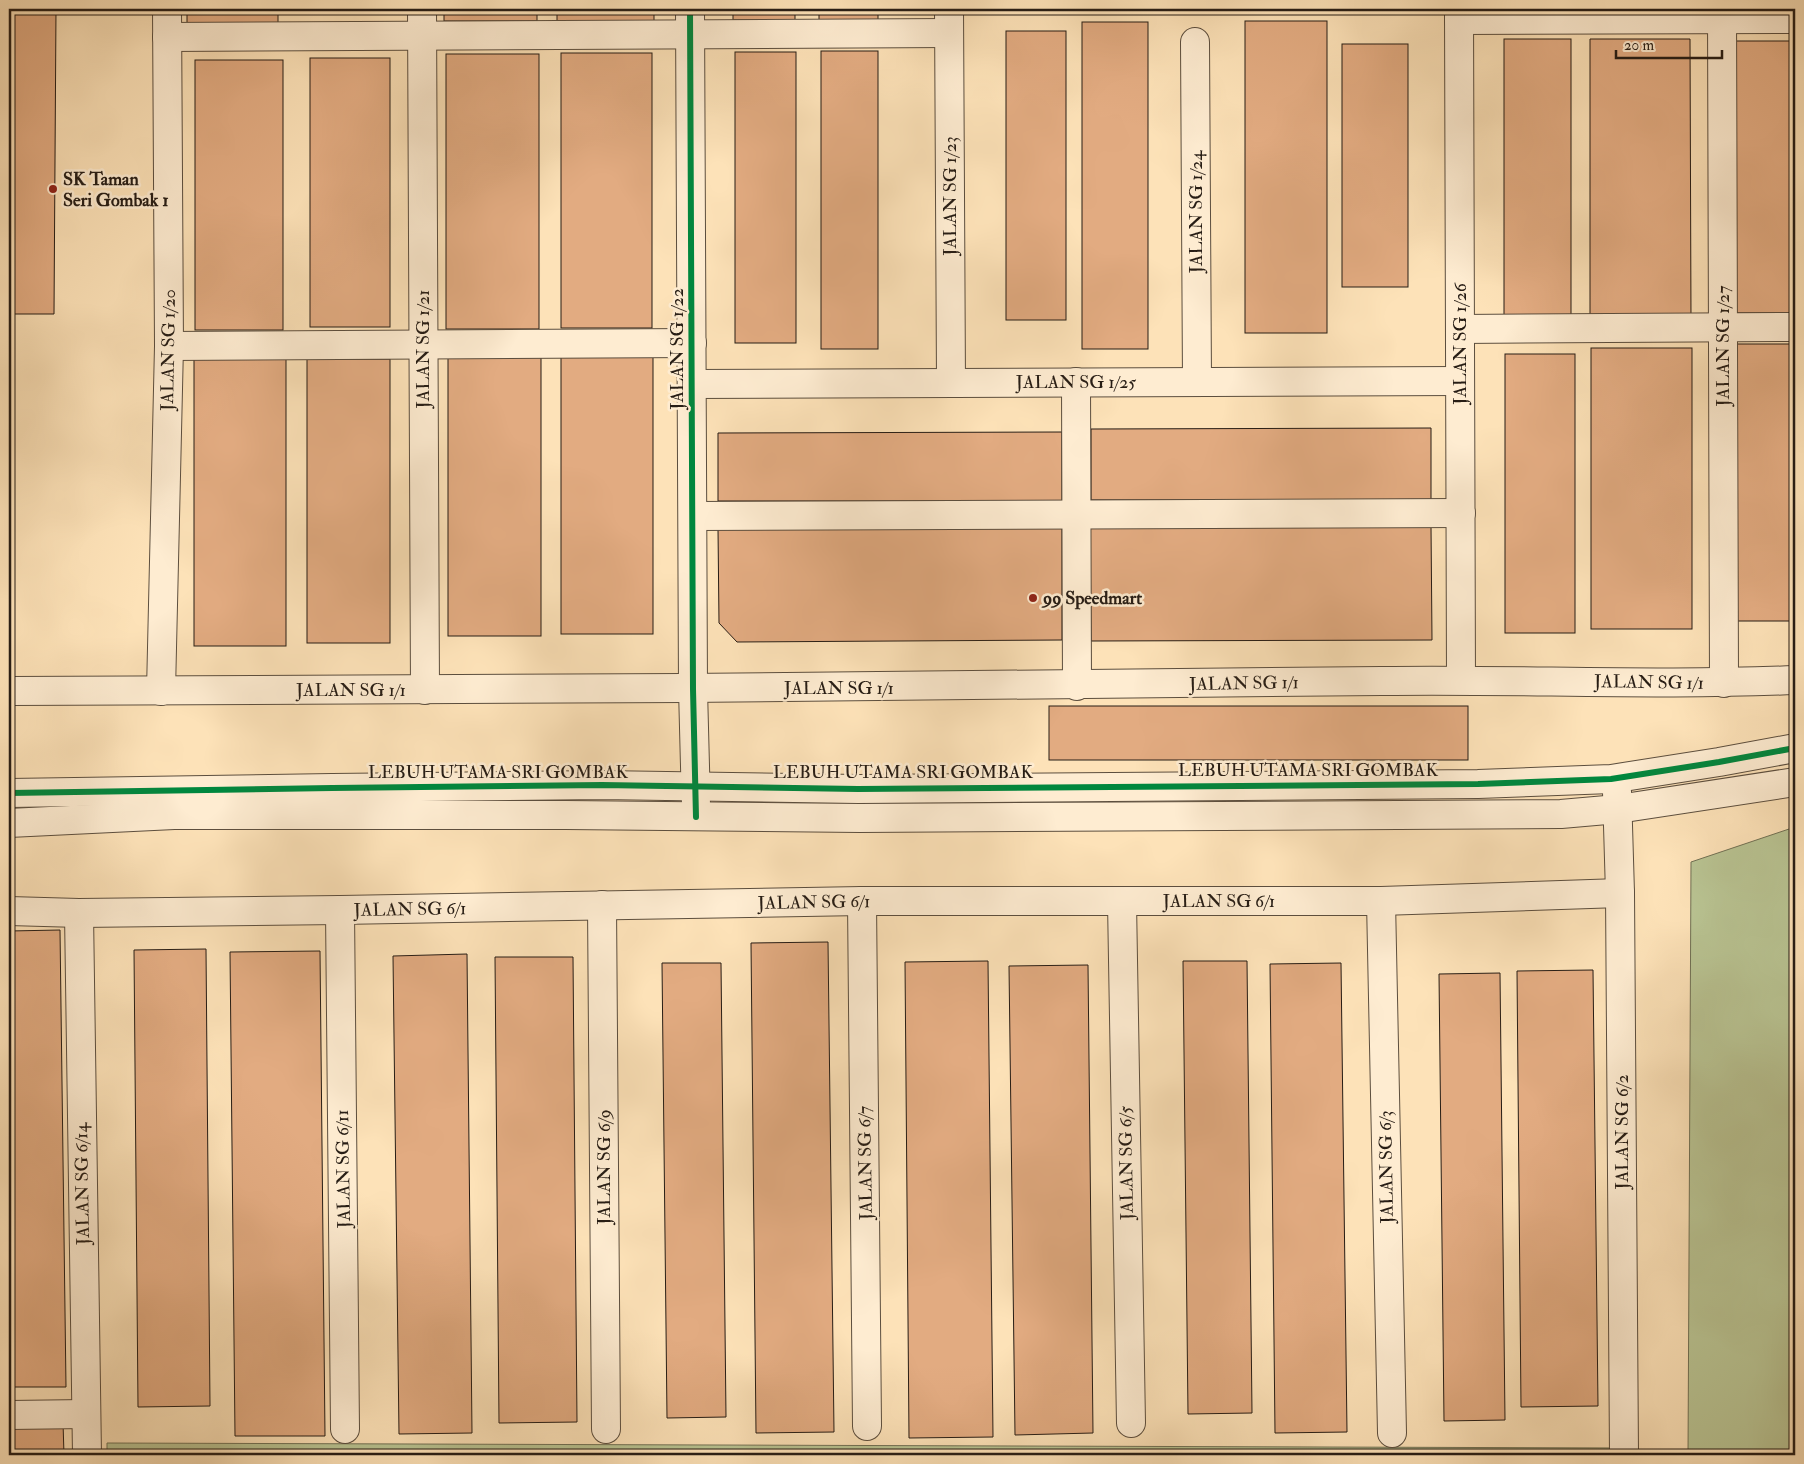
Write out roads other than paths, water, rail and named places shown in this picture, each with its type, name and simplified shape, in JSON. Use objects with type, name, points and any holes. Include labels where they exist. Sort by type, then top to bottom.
[{"type":"street","name":"JALAN SG 1/20","points":[[161,691],[169,346],[167,9]]},
{"type":"street","name":"JALAN SG 1/21","points":[[422,9],[424,690]]},
{"type":"street","points":[[1459,14],[1723,14],[1795,19]]},
{"type":"street","name":"JALAN SG 1/26","points":[[1459,14],[1461,680]]},
{"type":"street","name":"JALAN SG 1/27","points":[[1723,14],[1724,683]]},
{"type":"street","points":[[167,36],[422,35],[690,21],[949,21]]},
{"type":"street","name":"JALAN SG 1/22","points":[[690,21],[694,689]]},
{"type":"street","name":"JALAN SG 1/23","points":[[949,21],[951,382]]},
{"type":"street","name":"JALAN SG 1/24","points":[[1195,42],[1196,382]]},
{"type":"street","points":[[1460,329],[1795,327]]},
{"type":"street","points":[[169,346],[692,344]]},
{"type":"street","name":"JALAN SG 1/25","points":[[692,384],[1460,381]]},
{"type":"street","points":[[1076,382],[1076,686]]},
{"type":"street","points":[[693,516],[1461,513]]},
{"type":"street","name":"JALAN SG 1/1","points":[[9,691],[694,689],[1461,680],[1724,683],[1795,680]]},
{"type":"street","points":[[694,689],[696,817]]},
{"type":"street","name":"LEBUH UTAMA SRI GOMBAK","points":[[9,794],[602,785],[868,789],[1458,784],[1616,778],[1795,748]]},
{"type":"street","name":"JALAN SG 6/2","points":[[1616,778],[1620,894],[1624,1455]]},
{"type":"street","points":[[9,823],[174,815],[566,815],[870,818],[1552,814],[1618,810],[1795,782]]},
{"type":"street","name":"JALAN SG 6/1","points":[[9,911],[79,913],[340,910],[862,901],[1381,901],[1620,894]]},
{"type":"street","name":"JALAN SG 6/7","points":[[862,901],[867,1426]]},
{"type":"street","name":"JALAN SG 6/3","points":[[1381,901],[1392,1433]]},
{"type":"street","name":"JALAN SG 6/5","points":[[1122,902],[1131,1423]]},
{"type":"street","name":"JALAN SG 6/9","points":[[602,905],[606,1429]]},
{"type":"street","name":"JALAN SG 6/11","points":[[340,910],[345,1429]]},
{"type":"street","name":"JALAN SG 6/14","points":[[79,913],[87,1455]]},
{"type":"street","points":[[9,1415],[86,1414]]},
{"type":"place","name":"SK Taman Seri Gombak 1","points":[[53,189]]},
{"type":"place","name":"99 Speedmart","points":[[1033,598]]}]
